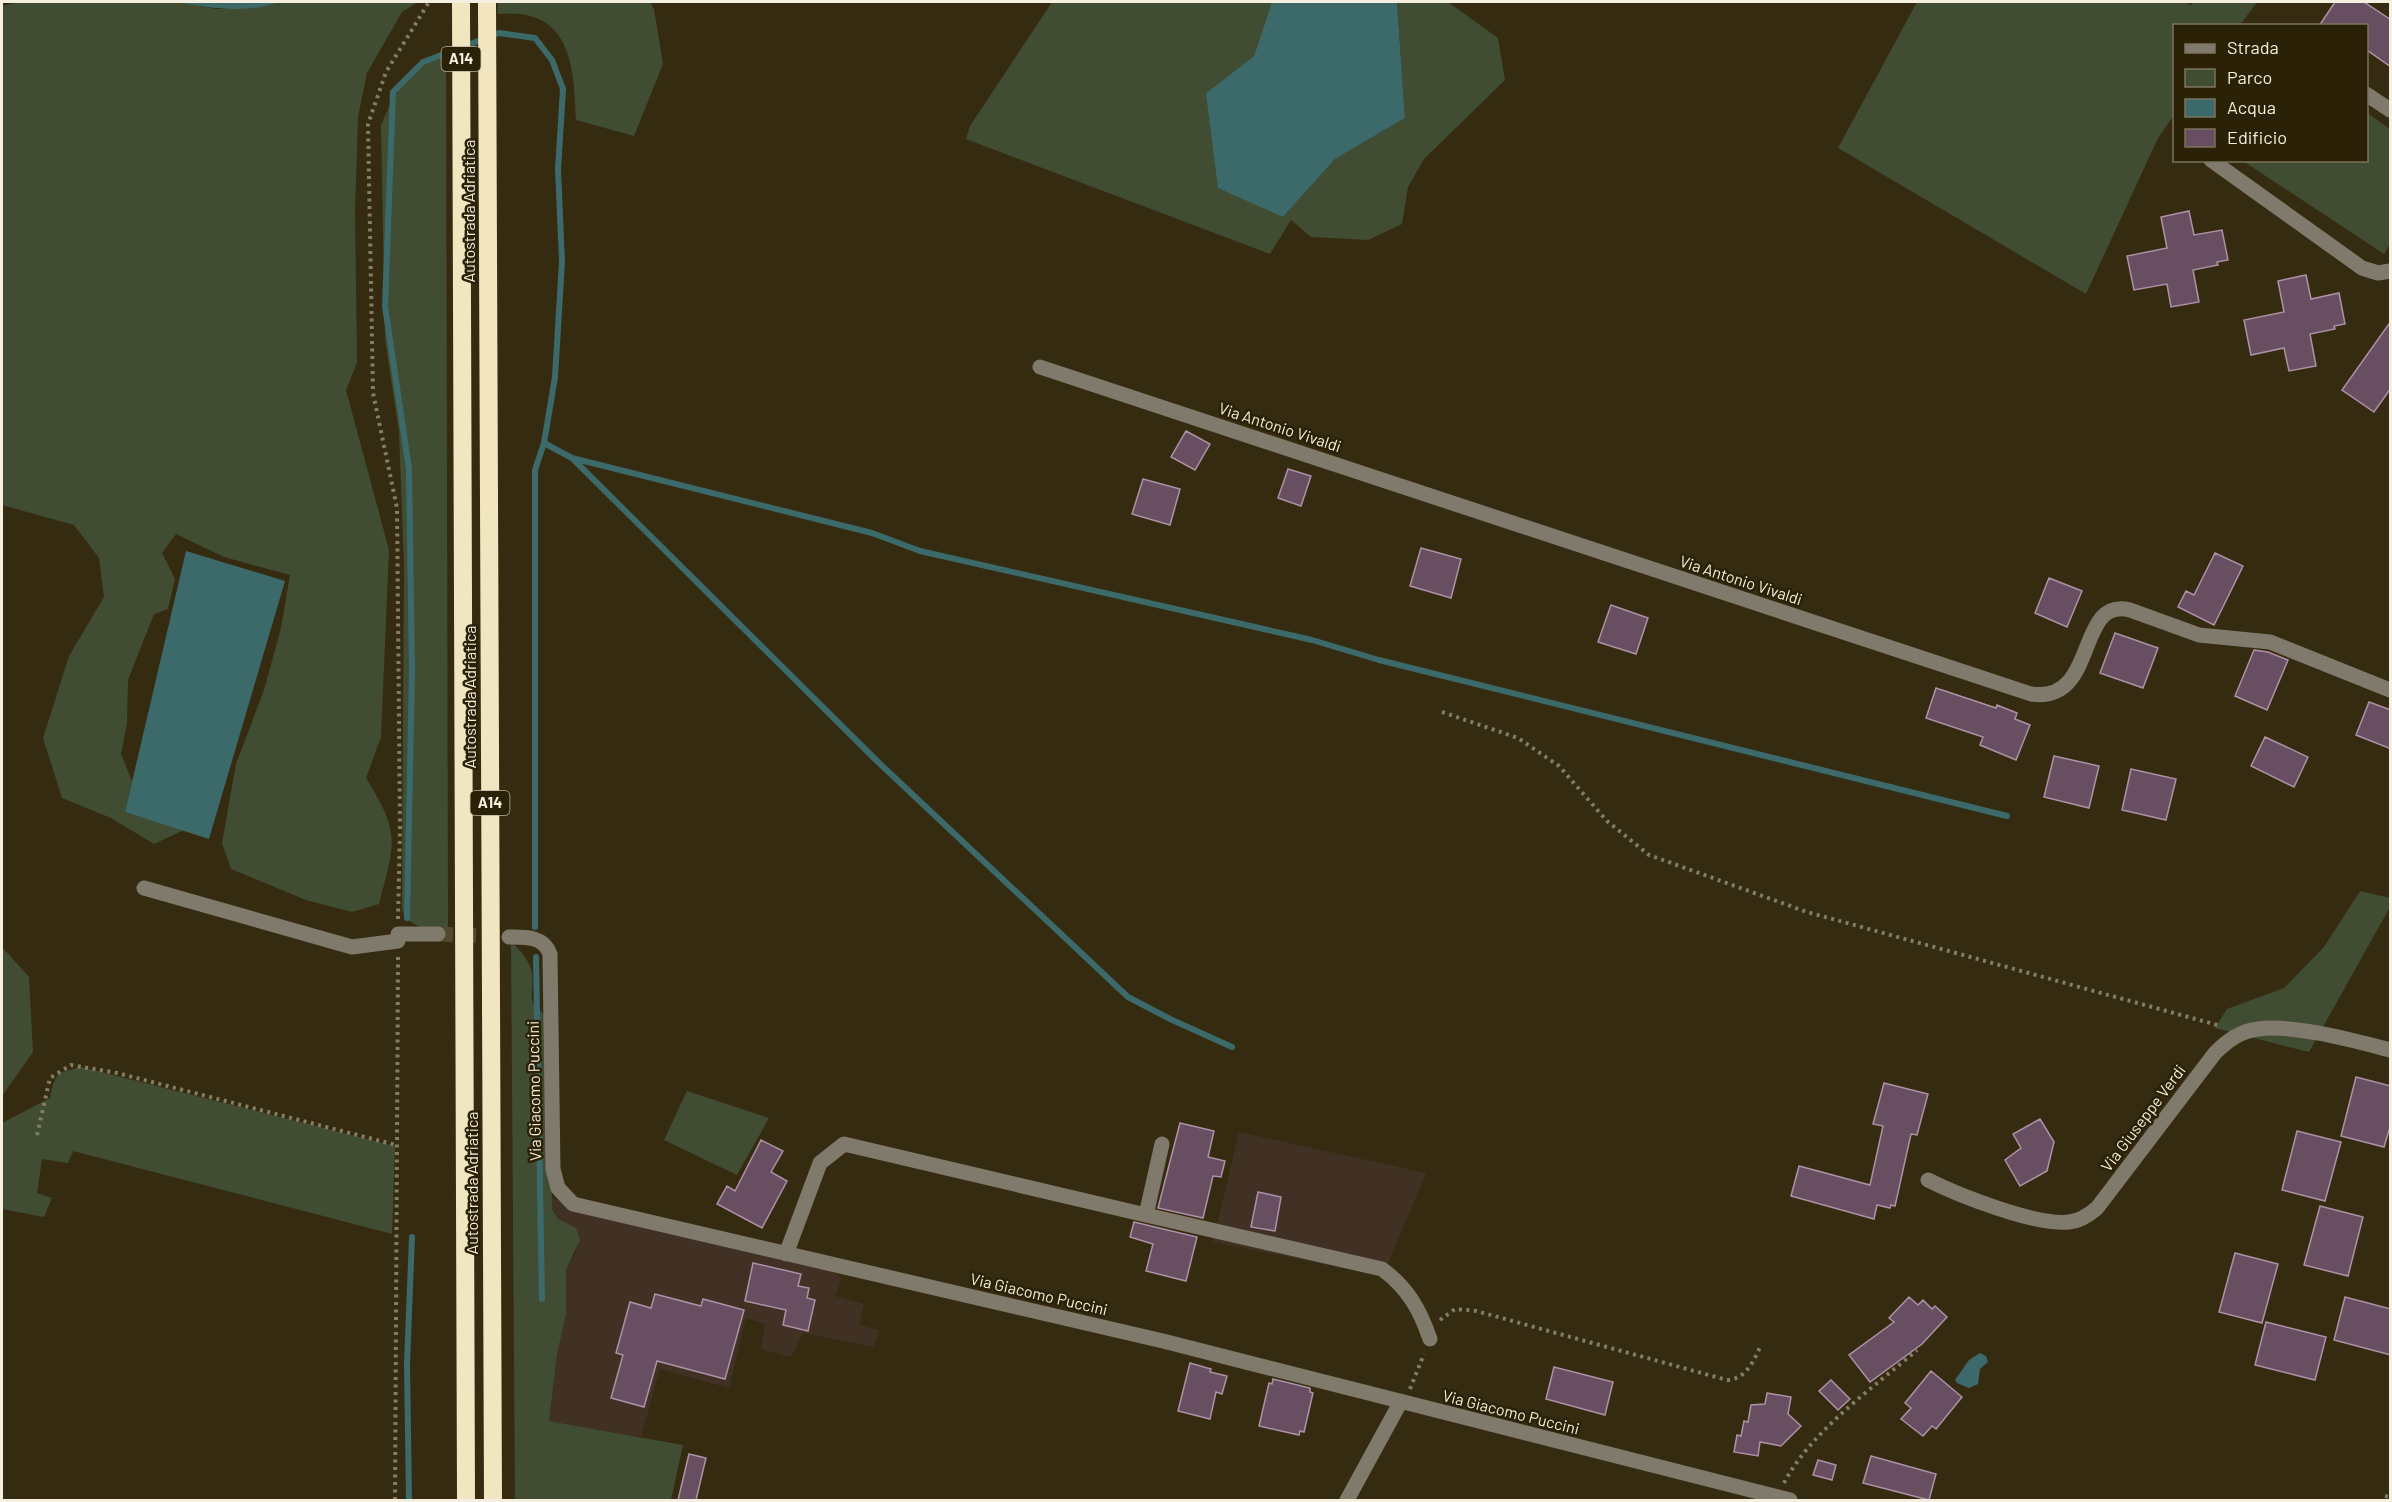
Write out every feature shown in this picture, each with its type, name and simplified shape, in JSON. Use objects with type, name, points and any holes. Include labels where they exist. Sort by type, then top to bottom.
[{"type":"highway","name":"Autostrada Adriatica","points":[[461,2],[466,1500]]},
{"type":"highway","name":"Autostrada Adriatica","points":[[487,2],[492,1500]]},
{"type":"street","points":[[2368,95],[2391,110]]},
{"type":"street","points":[[2214,162],[2362,268],[2378,273],[2391,271]]},
{"type":"street","name":"Via Antonio Vivaldi","points":[[1040,367],[2031,694],[2053,694],[2067,685],[2099,622],[2107,613],[2119,609],[2199,635],[2270,642],[2391,690]]},
{"type":"street","points":[[144,888],[352,947],[398,938],[438,934]]},
{"type":"street","name":"Via Giacomo Puccini","points":[[509,937],[535,939],[545,945],[550,954],[553,1169],[556,1183],[564,1197],[579,1206],[1163,1341],[1783,1499]]},
{"type":"street","name":"Via Giuseppe Verdi","points":[[1928,1180],[1975,1201],[2066,1223],[2082,1218],[2097,1208],[2215,1053],[2229,1040],[2245,1032],[2265,1029],[2305,1033],[2391,1050]]},
{"type":"street","points":[[786,1254],[820,1163],[844,1144],[1382,1269],[1400,1282],[1421,1313],[1430,1340]]},
{"type":"street","points":[[1146,1215],[1162,1144]]},
{"type":"street","points":[[1347,1500],[1402,1403]]},
{"type":"path","points":[[395,1500],[400,829],[397,508],[374,393],[368,124],[386,72],[429,2]]},
{"type":"path","points":[[1442,712],[1518,738],[1559,766],[1606,821],[1649,855],[1807,912],[2245,1032]]},
{"type":"path","points":[[37,1135],[50,1078],[71,1065],[117,1073],[396,1144]]},
{"type":"path","points":[[1402,1403],[1437,1322],[1446,1313],[1455,1309],[1476,1311],[1727,1380],[1735,1379],[1745,1372],[1760,1347]]},
{"type":"path","points":[[1783,1499],[1795,1463],[1814,1442],[1917,1350]]},
{"type":"path","points":[[2385,1496],[2391,1497]]},
{"type":"shaded area","points":[[1239,1132],[1426,1173],[1383,1276],[1213,1242]]},
{"type":"shaded area","points":[[551,1198],[829,1268],[842,1279],[835,1296],[864,1304],[859,1325],[879,1330],[874,1347],[803,1333],[791,1357],[761,1349],[765,1324],[746,1318],[729,1388],[660,1369],[641,1437],[549,1421],[557,1354],[566,1315],[566,1270],[577,1250],[552,1209]]},
{"type":"green space","points":[[21,2],[176,2],[217,9],[266,6],[279,2],[418,2],[402,12],[367,73],[358,117],[355,209],[357,363],[346,390],[389,550],[381,737],[366,778],[385,813],[392,839],[389,866],[379,904],[352,912],[306,900],[231,869],[222,843],[236,764],[264,690],[281,628],[290,575],[224,557],[176,534],[162,553],[175,579],[168,609],[154,614],[128,680],[127,723],[121,754],[132,781],[125,812],[184,830],[154,844],[111,818],[62,798],[43,738],[69,656],[104,597],[99,558],[74,525],[2,505],[2,6]]},
{"type":"green space","points":[[498,2],[650,2],[654,9],[663,64],[634,136],[576,120],[573,78],[569,60],[563,43],[554,29],[540,20],[522,14],[498,14]]},
{"type":"green space","points":[[1052,2],[1272,2],[1254,56],[1206,93],[1283,217],[1335,159],[1405,118],[1397,2],[1448,2],[1498,38],[1505,80],[1424,159],[1408,187],[1402,224],[1368,240],[1311,237],[1291,220],[1270,254],[966,139],[970,126]]},
{"type":"green space","points":[[1917,2],[2184,2],[2191,5],[2193,2],[2257,2],[2241,24],[2173,24],[2173,116],[2158,138],[2086,294],[1838,148]]},
{"type":"green space","points":[[446,54],[448,930],[422,928],[405,919],[402,909],[404,565],[399,432],[385,339],[381,125],[405,81],[422,66]]},
{"type":"green space","points":[[2368,114],[2390,129],[2390,244],[2384,254],[2245,162],[2368,162]]},
{"type":"green space","points":[[2360,891],[2390,898],[2390,907],[2309,1052],[2215,1028],[2227,1009],[2284,988],[2324,947]]},
{"type":"green space","points":[[511,942],[524,956],[531,969],[533,1002],[541,1012],[549,1017],[552,1209],[558,1219],[576,1228],[580,1240],[566,1270],[566,1315],[557,1354],[549,1421],[683,1445],[671,1500],[515,1500]]},
{"type":"green space","points":[[2,947],[29,977],[33,1052],[2,1096]]},
{"type":"green space","points":[[81,1067],[395,1146],[392,1234],[73,1151],[68,1163],[42,1159],[37,1193],[52,1198],[44,1217],[2,1209],[2,1123],[50,1098],[53,1084],[59,1073]]},
{"type":"green space","points":[[687,1091],[769,1118],[737,1175],[664,1140]]},
{"type":"water","points":[[176,2],[279,2],[241,9]]},
{"type":"water","points":[[1272,2],[1397,2],[1405,118],[1335,159],[1283,217],[1218,188],[1206,93],[1254,56]]},
{"type":"water","points":[[186,551],[285,581],[209,839],[125,812]]},
{"type":"water","points":[[1980,1353],[1986,1356],[1988,1362],[1980,1369],[1978,1384],[1969,1388],[1957,1383],[1955,1380],[1969,1360]]},
{"type":"building","points":[[2335,2],[2364,2],[2391,20],[2391,67],[2368,51],[2368,24],[2320,24]]},
{"type":"building","points":[[2189,211],[2194,235],[2222,230],[2228,260],[2217,262],[2218,265],[2193,270],[2199,302],[2171,307],[2167,284],[2134,290],[2127,256],[2167,248],[2161,217]]},
{"type":"building","points":[[2306,275],[2311,299],[2339,293],[2345,324],[2334,326],[2335,329],[2310,334],[2316,366],[2289,371],[2284,348],[2251,355],[2244,320],[2284,312],[2278,281]]},
{"type":"building","points":[[2391,321],[2391,388],[2374,412],[2342,390]]},
{"type":"building","points":[[1186,431],[1210,444],[1195,470],[1171,457]]},
{"type":"building","points":[[1288,469],[1311,476],[1301,506],[1278,498]]},
{"type":"building","points":[[1143,479],[1180,489],[1170,525],[1132,514]]},
{"type":"building","points":[[1421,548],[1461,559],[1451,598],[1410,586]]},
{"type":"building","points":[[2215,553],[2243,566],[2214,625],[2178,607],[2186,591],[2194,595]]},
{"type":"building","points":[[2049,578],[2082,591],[2067,627],[2035,613]]},
{"type":"building","points":[[1611,605],[1648,618],[1636,654],[1598,642]]},
{"type":"building","points":[[2115,633],[2158,648],[2143,688],[2100,673]]},
{"type":"building","points":[[2254,650],[2268,652],[2288,660],[2267,710],[2235,696]]},
{"type":"building","points":[[1936,688],[2017,713],[2015,719],[2030,725],[2016,760],[1980,745],[1983,737],[1926,718]]},
{"type":"building","points":[[2369,702],[2391,710],[2391,749],[2356,735]]},
{"type":"building","points":[[2265,737],[2308,757],[2294,787],[2251,766]]},
{"type":"building","points":[[2054,756],[2099,766],[2089,808],[2044,797]]},
{"type":"building","points":[[2131,769],[2176,779],[2166,820],[2122,810]]},
{"type":"building","points":[[2356,1077],[2391,1086],[2391,1124],[2384,1147],[2341,1136]]},
{"type":"building","points":[[1884,1083],[1928,1094],[1917,1135],[1911,1134],[1895,1206],[1891,1205],[1890,1208],[1877,1205],[1874,1219],[1791,1196],[1799,1166],[1870,1185],[1883,1126],[1873,1124]]},
{"type":"building","points":[[2040,1119],[2054,1142],[2047,1171],[2020,1186],[2005,1160],[2021,1148],[2013,1134]]},
{"type":"building","points":[[1180,1123],[1214,1131],[1208,1157],[1225,1161],[1221,1177],[1213,1176],[1203,1218],[1158,1208]]},
{"type":"building","points":[[2297,1131],[2341,1142],[2325,1201],[2282,1190]]},
{"type":"building","points":[[761,1140],[783,1151],[771,1172],[787,1181],[762,1228],[717,1204],[727,1186],[735,1191]]},
{"type":"building","points":[[1258,1192],[1281,1197],[1275,1231],[1251,1227]]},
{"type":"building","points":[[2320,1206],[2363,1217],[2348,1276],[2304,1265]]},
{"type":"building","points":[[1134,1222],[1197,1237],[1186,1281],[1146,1271],[1153,1244],[1130,1237]]},
{"type":"building","points":[[2235,1253],[2278,1264],[2262,1323],[2219,1312]]},
{"type":"building","points":[[753,1263],[801,1274],[798,1286],[809,1288],[807,1298],[815,1300],[808,1331],[783,1325],[786,1310],[745,1301]]},
{"type":"building","points":[[655,1294],[701,1306],[703,1299],[744,1310],[725,1379],[657,1361],[644,1407],[611,1398],[623,1355],[616,1353],[630,1302],[651,1308]]},
{"type":"building","points":[[1909,1297],[1918,1305],[1923,1300],[1932,1309],[1935,1306],[1947,1317],[1922,1344],[1870,1382],[1849,1355],[1894,1322],[1889,1318]]},
{"type":"building","points":[[2345,1297],[2391,1309],[2391,1355],[2334,1340]]},
{"type":"building","points":[[2266,1322],[2326,1337],[2315,1380],[2255,1365]]},
{"type":"building","points":[[1190,1363],[1211,1369],[1210,1372],[1227,1376],[1222,1394],[1216,1392],[1210,1419],[1178,1411]]},
{"type":"building","points":[[1554,1367],[1613,1382],[1605,1415],[1546,1399]]},
{"type":"building","points":[[1931,1371],[1962,1397],[1936,1429],[1932,1426],[1923,1436],[1901,1419],[1911,1408],[1905,1403]]},
{"type":"building","points":[[1273,1379],[1310,1388],[1310,1392],[1313,1393],[1304,1432],[1300,1431],[1299,1435],[1259,1426],[1269,1383],[1272,1384]]},
{"type":"building","points":[[1831,1380],[1850,1399],[1838,1410],[1819,1391]]},
{"type":"building","points":[[1767,1393],[1791,1397],[1788,1414],[1801,1426],[1781,1446],[1760,1442],[1758,1456],[1734,1452],[1737,1435],[1741,1436],[1744,1421],[1748,1422],[1751,1405],[1765,1404]]},
{"type":"building","points":[[689,1454],[706,1458],[696,1500],[678,1500]]},
{"type":"building","points":[[1871,1456],[1936,1474],[1929,1500],[1863,1483]]},
{"type":"building","points":[[1818,1460],[1836,1465],[1832,1480],[1813,1475]]},
{"type":"waterway","points":[[407,918],[412,671],[409,469],[385,306],[393,92],[423,62],[499,33],[535,38],[552,60],[563,89],[558,169],[562,262],[555,377],[544,443],[572,458],[872,533],[920,551],[1312,640],[1379,660],[2007,816]]},
{"type":"waterway","points":[[535,927],[535,470],[544,443]]},
{"type":"waterway","points":[[574,460],[877,761],[1128,997],[1232,1047]]},
{"type":"waterway","points":[[536,957],[542,1299]]},
{"type":"waterway","points":[[409,1500],[407,1364],[412,1237]]},
{"type":"tunnel","points":[[438,934],[509,937]]}]
